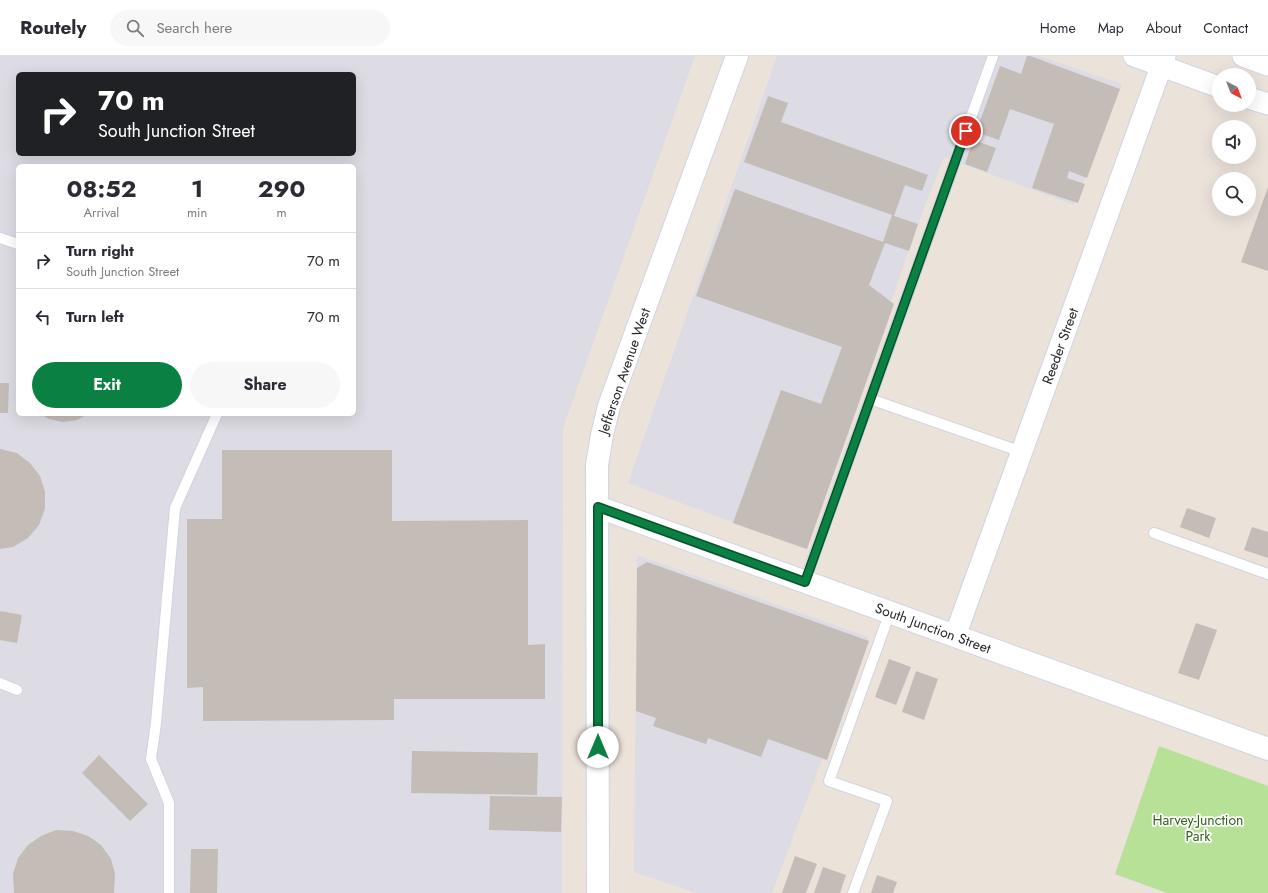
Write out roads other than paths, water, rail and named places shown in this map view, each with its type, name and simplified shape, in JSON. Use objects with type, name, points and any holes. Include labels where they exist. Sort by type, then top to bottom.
[{"type":"main road","name":"Jefferson Avenue West","points":[[601,892],[598,507],[596,465],[602,434],[610,406],[738,56]]},
{"type":"main road","name":"South Junction Street","points":[[598,507],[1267,747]]},
{"type":"street","points":[[1134,56],[1163,61],[1212,84]]},
{"type":"street","points":[[1243,56],[1268,65]]},
{"type":"street","name":"Reeder Street","points":[[956,636],[1163,61]]},
{"type":"street","points":[[1256,100],[1268,104]]},
{"type":"lane","points":[[805,582],[992,56]]},
{"type":"lane","points":[[0,238],[16,243]]},
{"type":"lane","points":[[870,400],[1022,452]]},
{"type":"lane","points":[[169,893],[169,803],[151,758],[156,723],[175,508],[216,416]]},
{"type":"lane","points":[[1154,533],[1268,574]]},
{"type":"lane","points":[[853,893],[887,801],[829,781],[890,612]]},
{"type":"lane","points":[[0,683],[17,690]]},
{"type":"park label","name":"Harvey-Junction Park","points":[[1198,828]]}]
